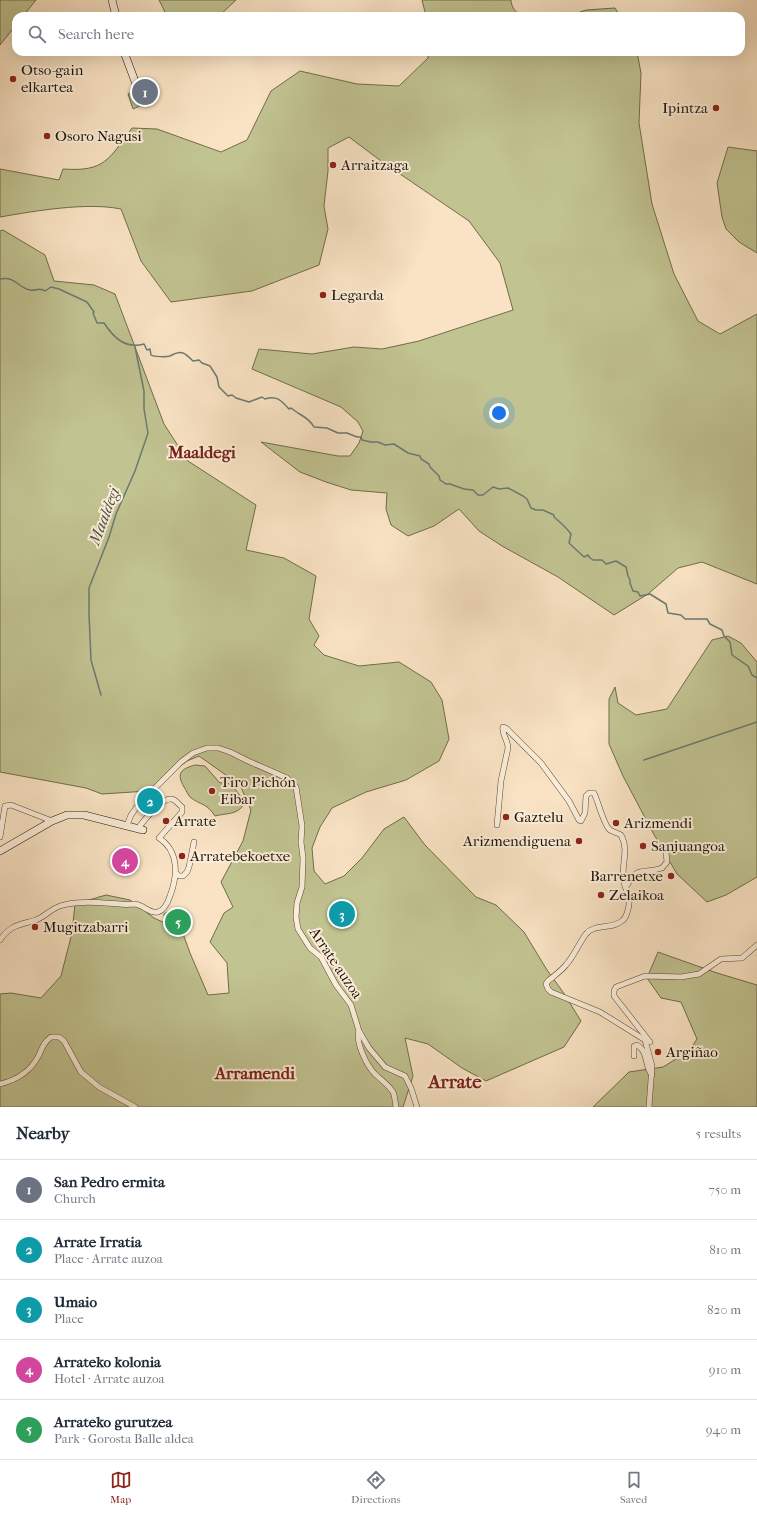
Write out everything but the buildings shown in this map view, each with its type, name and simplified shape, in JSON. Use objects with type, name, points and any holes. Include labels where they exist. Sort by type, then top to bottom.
[{"type":"street","points":[[112,0],[115,12]]},
{"type":"street","points":[[126,56],[136,84]]},
{"type":"street","points":[[496,825],[501,781],[508,748],[502,731],[503,727],[506,728],[541,763],[568,801],[579,820],[581,821],[585,813],[586,796],[594,793],[606,826],[610,830],[622,835],[625,841],[626,849],[624,875],[629,903],[624,920],[617,924],[595,928],[587,932],[567,964],[546,984],[548,989],[556,995],[584,1005],[616,1021],[646,1040],[652,1066],[649,1107]]},
{"type":"street","name":"Arrate auzoa","points":[[127,825],[139,804],[180,762],[193,753],[207,748],[218,748],[230,752],[287,778],[296,787],[302,826],[302,887],[297,903],[296,917],[298,929],[310,948],[321,958],[336,985],[351,1005],[359,1031],[380,1062],[405,1076],[411,1088],[417,1107]]},
{"type":"street","points":[[0,851],[52,821],[67,816],[84,815],[140,829],[148,816],[166,800],[172,799],[182,807],[182,812],[159,838],[171,850],[178,875],[168,902],[162,910],[151,912],[142,906],[134,904],[98,902],[66,904],[55,908],[35,920],[25,922],[14,927],[5,933],[0,940]]},
{"type":"street","points":[[0,837],[5,806],[11,805],[52,821]]},
{"type":"street","points":[[178,875],[183,876],[187,872],[194,842]]},
{"type":"street","points":[[626,887],[631,877],[636,872],[662,868],[667,862],[666,852]]},
{"type":"street","points":[[648,1048],[651,1045],[646,1034],[614,996],[613,994],[616,987],[645,976],[681,977],[699,974],[721,959],[742,958],[757,945]]},
{"type":"street","name":"Arrate auzoa","points":[[359,1031],[357,1035],[359,1045],[365,1059],[374,1073],[386,1082],[393,1092],[396,1107]]},
{"type":"street","points":[[0,1084],[22,1075],[30,1068],[38,1056],[44,1042],[51,1037],[60,1037],[64,1041],[73,1059],[82,1072],[99,1088],[135,1107]]},
{"type":"street","points":[[634,1056],[634,1046],[637,1045],[646,1056],[648,1069],[652,1075]]},
{"type":"green space","points":[[0,0],[36,0],[26,12],[12,12],[12,30],[0,45]]},
{"type":"green space","points":[[159,0],[236,0],[223,12],[165,12]]},
{"type":"green space","points":[[422,0],[511,0],[514,10],[517,12],[425,12]]},
{"type":"green space","points":[[615,8],[618,12],[580,12],[586,10]]},
{"type":"green space","points":[[428,56],[638,56],[641,73],[639,123],[652,204],[674,274],[698,321],[720,334],[757,314],[757,584],[702,562],[678,568],[648,594],[614,615],[558,577],[502,546],[479,531],[459,509],[434,526],[408,536],[391,525],[386,509],[387,493],[351,490],[300,472],[261,442],[338,456],[350,456],[359,443],[363,431],[358,422],[341,407],[252,369],[259,349],[312,354],[354,347],[382,349],[419,341],[513,310],[500,263],[469,221],[381,161],[349,137],[328,148],[328,171],[324,206],[328,229],[319,265],[252,291],[171,302],[141,261],[121,209],[92,206],[60,208],[0,217],[0,169],[59,180],[63,169],[88,168],[97,166],[105,161],[132,128],[157,129],[221,152],[247,140],[271,91],[300,71],[357,84],[399,86],[428,58]]},
{"type":"green space","points":[[138,90],[144,104],[133,109],[128,94]]},
{"type":"green space","points":[[728,147],[757,151],[757,253],[739,242],[726,229],[722,217],[717,183]]},
{"type":"green space","points":[[3,230],[45,255],[54,281],[94,285],[115,294],[164,424],[188,461],[256,505],[246,550],[284,558],[316,576],[309,619],[319,636],[314,645],[324,655],[359,666],[399,662],[431,682],[442,700],[449,739],[439,761],[406,780],[366,792],[332,808],[320,827],[312,848],[314,871],[325,884],[344,876],[362,858],[384,829],[404,817],[425,845],[476,897],[496,905],[524,932],[581,1021],[564,1047],[486,1081],[462,1068],[428,1044],[405,1038],[413,1076],[403,1107],[0,1107],[0,994],[11,993],[41,998],[61,976],[72,933],[75,904],[106,895],[130,900],[154,918],[182,931],[208,995],[229,993],[227,963],[210,942],[224,913],[233,907],[221,882],[243,841],[251,810],[240,785],[199,756],[187,761],[148,791],[102,794],[86,788],[0,772],[0,231]]},
{"type":"green space","points":[[728,636],[741,643],[757,662],[757,877],[726,895],[707,902],[677,874],[623,776],[609,744],[609,699],[615,687],[618,703],[636,715],[667,709],[712,640]]},
{"type":"green space","name":"Tiro Pichón Eibar","points":[[195,765],[205,766],[220,783],[227,782],[239,794],[244,804],[241,808],[235,812],[215,816],[209,808],[190,797],[180,778],[180,775],[186,768]]},
{"type":"green space","points":[[175,911],[181,915],[186,924],[183,927],[178,928],[164,916],[167,912]]},
{"type":"green space","points":[[658,952],[717,973],[757,985],[757,1107],[593,1107],[629,1072],[663,1067],[689,1051],[697,1039],[681,1002],[661,998],[647,978]]},
{"type":"waterway","points":[[0,279],[10,279],[22,287],[30,290],[41,289],[45,291],[51,287],[59,289],[87,302],[94,312],[93,313],[97,323],[104,323],[116,338],[126,344],[144,344],[147,350],[150,349],[151,355],[153,356],[170,356],[181,352],[193,361],[199,360],[210,366],[217,377],[219,387],[228,396],[232,395],[236,398],[249,402],[262,397],[265,399],[275,398],[281,401],[289,409],[291,408],[307,418],[314,427],[327,428],[338,433],[347,433],[361,437],[362,440],[378,442],[385,445],[394,444],[408,453],[420,456],[421,459],[429,464],[439,476],[440,480],[446,484],[473,490],[478,495],[483,495],[493,487],[499,489],[508,488],[527,499],[531,508],[543,510],[554,515],[554,517],[571,534],[569,543],[584,557],[588,555],[593,560],[602,560],[606,564],[616,561],[626,567],[633,591],[638,592],[640,596],[650,594],[666,604],[668,613],[681,615],[685,619],[707,619],[710,624],[722,630],[724,636],[730,642],[732,655],[748,666],[752,675],[757,678]]},
{"type":"waterway","name":"Maaldegi","points":[[101,695],[91,660],[89,588],[109,537],[116,514],[135,471],[148,433],[144,409],[144,391],[135,347]]},
{"type":"waterway","points":[[644,760],[757,722]]},
{"type":"place","name":"Otso-gain elkartea","points":[[13,79]]},
{"type":"place","name":"San Pedro ermita","points":[[145,92]]},
{"type":"place","name":"Ipintza","points":[[716,108]]},
{"type":"place","name":"Osoro Nagusi","points":[[47,136]]},
{"type":"place","name":"Arraitzaga","points":[[333,165]]},
{"type":"place","name":"Legarda","points":[[323,295]]},
{"type":"place","name":"Tiro Pichón Eibar","points":[[212,791]]},
{"type":"place","name":"Arrate Irratia","points":[[150,801]]},
{"type":"place","name":"Gaztelu","points":[[506,817]]},
{"type":"place","name":"Arrate","points":[[166,821]]},
{"type":"place","name":"Arizmendi","points":[[616,823]]},
{"type":"place","name":"Arizmendiguena","points":[[579,841]]},
{"type":"place","name":"Sanjuangoa","points":[[643,846]]},
{"type":"place","name":"Arratebekoetxe","points":[[182,856]]},
{"type":"place","name":"Arrateko kolonia","points":[[125,861]]},
{"type":"place","name":"Barrenetxe","points":[[671,876]]},
{"type":"place","name":"Zelaikoa","points":[[601,895]]},
{"type":"place","name":"Umaio","points":[[342,914]]},
{"type":"place","name":"Arrateko gurutzea","points":[[178,922]]},
{"type":"place","name":"Mugitzabarri","points":[[35,927]]},
{"type":"place","name":"Argiñao","points":[[658,1052]]},
{"type":"district","name":"Maaldegi","points":[[202,452]]},
{"type":"district","name":"Arramendi","points":[[255,1073]]},
{"type":"district","name":"Arrate","points":[[455,1082]]}]
